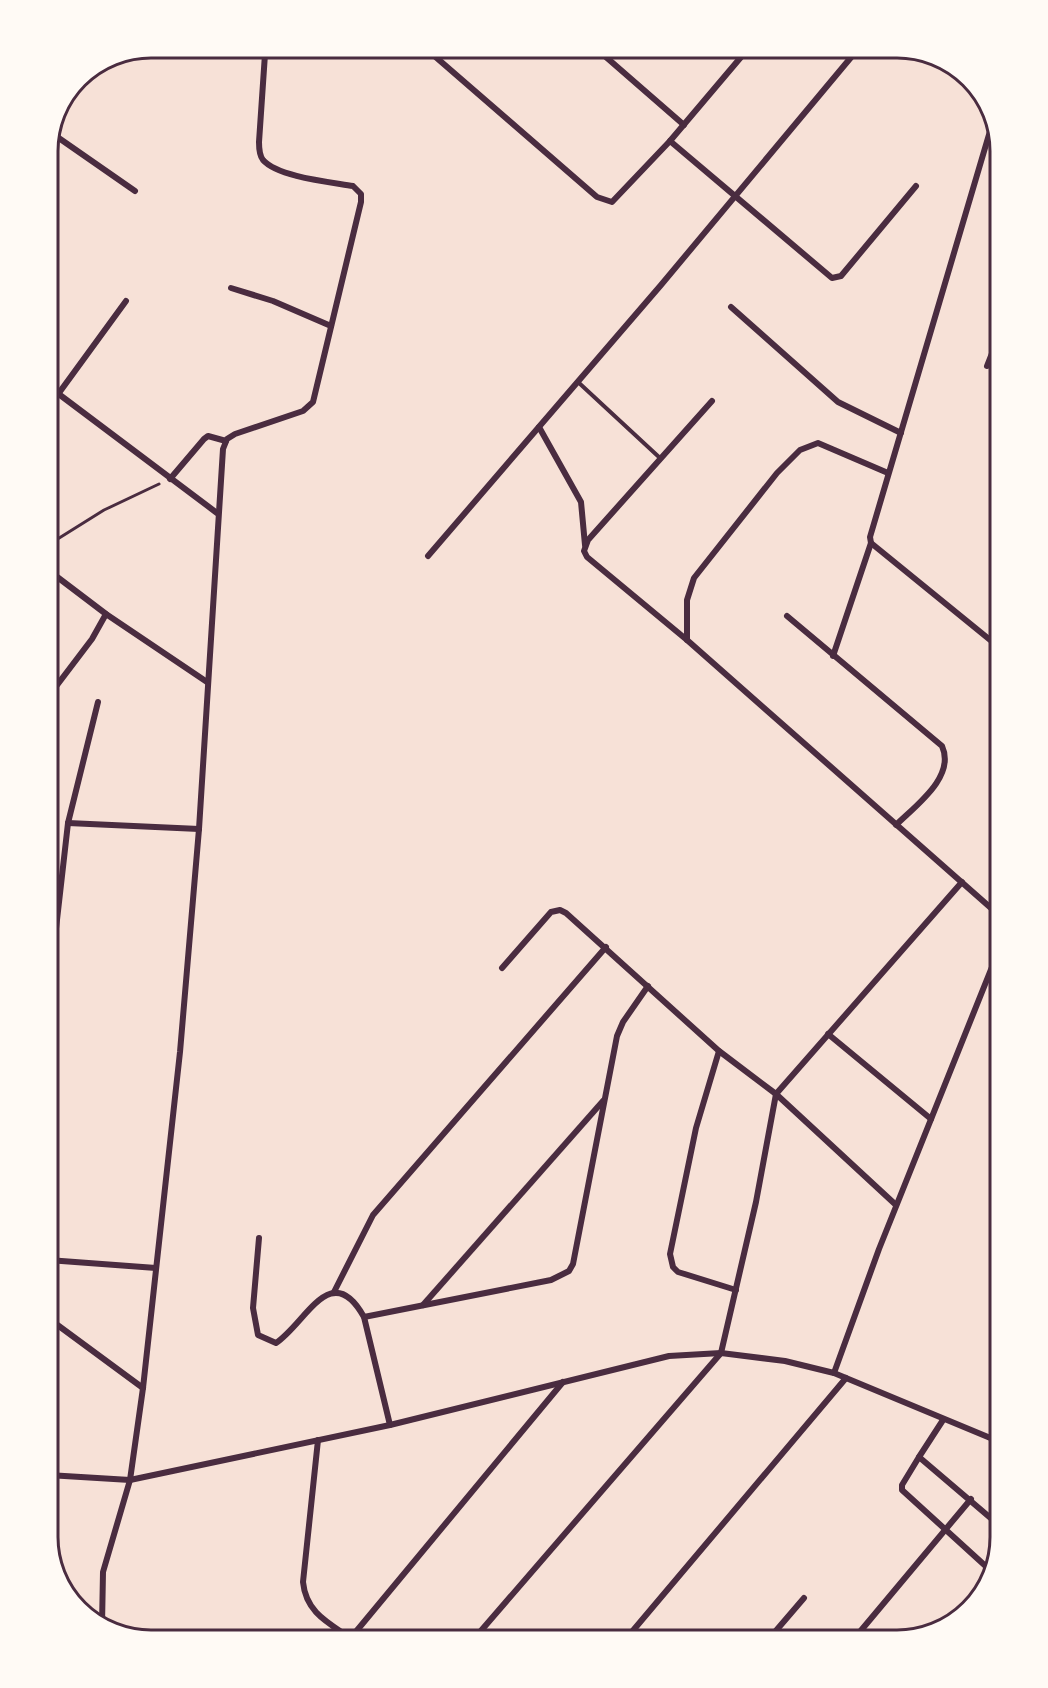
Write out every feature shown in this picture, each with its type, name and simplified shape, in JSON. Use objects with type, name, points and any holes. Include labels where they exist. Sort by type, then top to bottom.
[{"type":"street","points":[[102,1615],[103,1572],[130,1480],[144,1388],[180,1052],[199,829],[217,513],[226,441],[235,434],[303,411],[313,402],[361,194],[353,186],[280,171],[263,160],[259,153],[259,142],[265,58]]},
{"type":"street","points":[[437,58],[603,200],[612,202],[670,141],[740,59]]},
{"type":"street","points":[[608,59],[684,125]]},
{"type":"street","points":[[428,556],[735,197],[850,59]]},
{"type":"street","points":[[833,656],[872,543],[871,528],[988,137]]},
{"type":"street","points":[[60,139],[135,191]]},
{"type":"street","points":[[670,141],[828,276],[836,278],[841,276],[916,186]]},
{"type":"street","points":[[231,288],[273,301],[331,326]]},
{"type":"street","points":[[126,301],[59,394],[217,513]]},
{"type":"street","points":[[731,307],[838,402],[901,433]]},
{"type":"street","points":[[987,366],[989,361]]},
{"type":"street","points":[[585,545],[712,401]]},
{"type":"street","points":[[539,427],[581,502],[584,551],[592,562],[687,640],[989,906]]},
{"type":"street","points":[[170,479],[208,436],[226,441]]},
{"type":"street","points":[[687,640],[687,600],[694,578],[777,473],[800,450],[818,443],[888,473]]},
{"type":"street","points":[[872,543],[989,639]]},
{"type":"street","points":[[59,578],[106,614],[207,682]]},
{"type":"street","points":[[59,683],[92,639],[106,614]]},
{"type":"street","points":[[787,616],[942,746],[946,754],[941,774],[933,788],[896,825]]},
{"type":"street","points":[[58,907],[68,823],[98,702]]},
{"type":"street","points":[[68,823],[199,829]]},
{"type":"street","points":[[481,1629],[721,1353],[776,1094],[962,882]]},
{"type":"street","points":[[502,968],[555,911],[566,913],[719,1051],[776,1094],[896,1205]]},
{"type":"street","points":[[259,1238],[253,1318],[256,1331],[263,1340],[276,1343],[292,1331],[316,1302],[334,1292],[374,1215],[606,947]]},
{"type":"street","points":[[834,1373],[896,1205],[989,974]]},
{"type":"street","points":[[364,1317],[551,1280],[569,1271],[573,1264],[620,1028],[648,986]]},
{"type":"street","points":[[828,1034],[931,1119]]},
{"type":"street","points":[[719,1051],[696,1128],[670,1254],[673,1267],[678,1272],[736,1290]]},
{"type":"street","points":[[423,1305],[604,1100]]},
{"type":"street","points":[[58,1261],[156,1268]]},
{"type":"street","points":[[334,1292],[351,1300],[364,1317],[390,1425]]},
{"type":"street","points":[[58,1325],[144,1388]]},
{"type":"street","points":[[58,1476],[130,1480],[390,1425],[669,1356],[721,1353],[785,1361],[834,1373],[989,1438]]},
{"type":"street","points":[[634,1630],[846,1378]]},
{"type":"street","points":[[359,1629],[564,1382]]},
{"type":"street","points":[[944,1420],[902,1485],[902,1490],[984,1565]]},
{"type":"street","points":[[318,1440],[303,1582],[305,1596],[318,1616],[337,1629]]},
{"type":"street","points":[[920,1457],[989,1516]]},
{"type":"street","points":[[861,1630],[971,1499]]},
{"type":"street","points":[[777,1630],[804,1598]]},
{"type":"lane","points":[[578,382],[660,459]]},
{"type":"path","points":[[59,537],[104,510],[170,479]]}]
